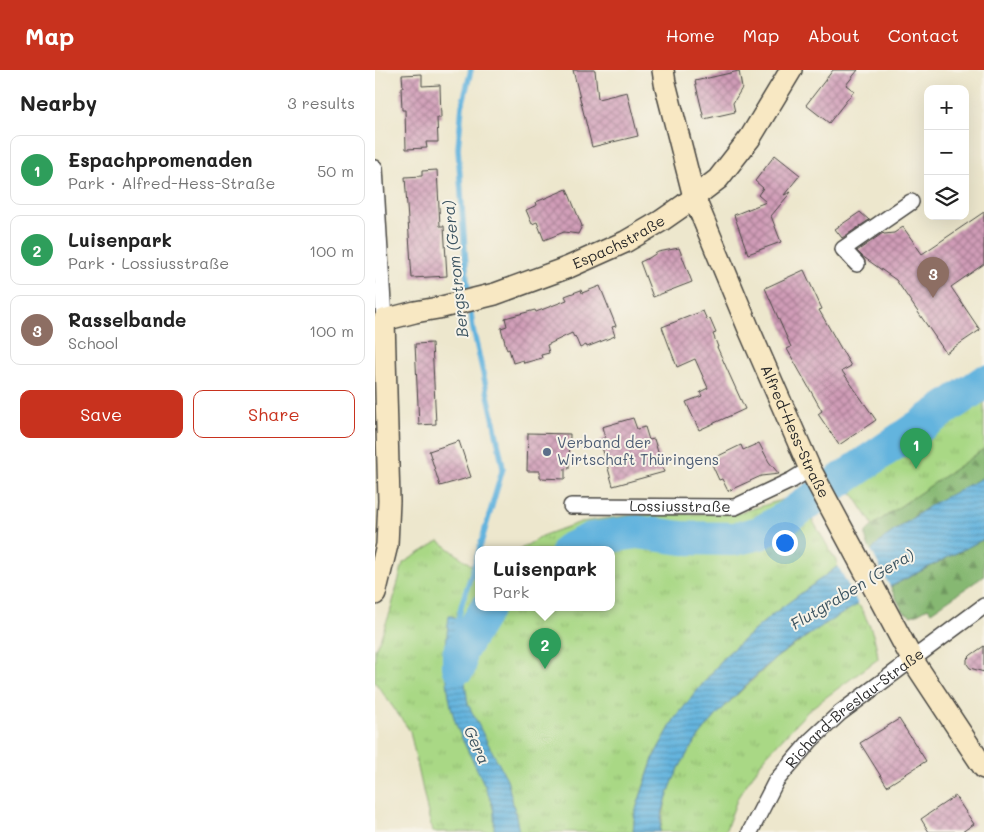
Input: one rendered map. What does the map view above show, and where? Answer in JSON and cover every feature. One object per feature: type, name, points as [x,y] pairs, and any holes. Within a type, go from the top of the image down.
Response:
[{"type":"street","name":"Alfred-Hess-Straße","points":[[663,70],[694,197],[812,473],[912,660],[984,768]]},
{"type":"street","name":"Espachstraße","points":[[384,320],[495,294],[569,267],[625,242],[661,221],[718,179],[750,138],[791,70]]},
{"type":"street","points":[[375,168],[384,320],[389,501],[387,545],[375,594]]},
{"type":"street","points":[[857,264],[843,249],[911,202]]},
{"type":"street","name":"Lossiusstraße","points":[[571,506],[735,507],[792,480],[812,473]]},
{"type":"street","name":"Richard-Breslau-Straße","points":[[750,832],[776,781],[811,740],[840,713],[984,606]]},
{"type":"green space","points":[[984,365],[984,395],[849,488],[841,488],[831,473]]},
{"type":"green space","points":[[984,395],[984,449],[873,525],[849,488]]},
{"type":"green space","points":[[984,449],[984,477],[911,519],[883,539],[871,551],[867,542],[866,532],[873,525]]},
{"type":"green space","points":[[798,495],[839,566],[773,614],[726,655],[675,718],[654,756],[635,812],[633,832],[432,832],[410,731],[375,682],[375,649],[390,613],[403,563],[439,541],[475,568],[475,611],[615,611],[615,546],[526,546],[544,535],[581,522],[631,515],[739,513]]},
{"type":"green space","points":[[984,539],[984,576],[931,612],[928,608],[911,616],[903,611],[890,587]]},
{"type":"green space","points":[[858,603],[876,644],[878,659],[810,709],[766,756],[738,797],[725,832],[660,832],[667,795],[680,764],[702,732],[723,708],[776,658]]},
{"type":"water","name":"Flutgraben (Gera)","points":[[984,477],[984,539],[826,623],[771,662],[726,705],[692,746],[679,769],[666,800],[660,832],[633,832],[635,812],[654,756],[675,718],[726,655],[773,614],[838,566],[871,551],[884,538],[934,503]]},
{"type":"water","name":"Gera","points":[[449,615],[477,626],[466,659],[465,682],[468,704],[507,779],[519,832],[494,832],[494,815],[489,796],[454,718],[450,704],[446,659]]},
{"type":"pier","points":[[870,548],[891,589],[859,606],[837,564]]},
{"type":"building","points":[[573,70],[595,70],[598,99],[627,92],[638,136],[592,147]]},
{"type":"building","points":[[833,70],[858,70],[846,85],[854,91],[829,123],[806,105]]},
{"type":"building","points":[[739,71],[742,88],[733,103],[735,112],[704,119],[695,81]]},
{"type":"building","points":[[422,74],[422,86],[440,85],[441,118],[437,118],[438,142],[426,142],[427,148],[406,149],[405,110],[402,110],[402,75]]},
{"type":"building","points":[[775,155],[800,175],[784,195],[791,192],[771,216],[781,242],[748,254],[734,215],[766,202],[758,195],[763,188],[755,181]]},
{"type":"building","points":[[437,170],[440,226],[444,226],[447,276],[412,278],[405,177],[422,176],[422,171]]},
{"type":"building","points":[[567,189],[582,226],[578,234],[564,232],[544,240],[537,222],[532,224],[526,210],[537,205],[536,202]]},
{"type":"building","points":[[860,212],[869,220],[842,238],[835,229]]},
{"type":"building","points":[[984,212],[984,264],[951,287],[980,330],[946,353],[896,280],[857,251],[883,233],[894,233],[903,227],[922,254]]},
{"type":"building","points":[[679,248],[692,282],[653,297],[640,262],[658,252]]},
{"type":"building","points":[[804,270],[822,309],[819,310],[851,366],[842,371],[876,420],[839,445],[818,414],[822,411],[787,349],[791,347],[765,288]]},
{"type":"building","points":[[600,286],[616,326],[612,327],[615,336],[580,348],[572,333],[547,345],[549,353],[541,355],[542,358],[524,363],[523,360],[513,363],[501,328],[507,326],[505,318],[535,310],[536,312],[567,300],[565,296],[581,290],[582,293]]},
{"type":"building","points":[[703,311],[707,320],[710,319],[716,333],[713,334],[717,347],[745,409],[699,430],[686,402],[702,396],[700,392],[708,388],[695,359],[677,367],[662,327]]},
{"type":"building","points":[[432,343],[436,424],[419,425],[415,344]]},
{"type":"building","points":[[633,418],[637,429],[645,427],[649,440],[654,439],[664,472],[613,486],[600,440],[605,438],[602,427]]},
{"type":"building","points":[[528,433],[570,434],[569,469],[565,468],[565,479],[540,478],[540,471],[527,471]]},
{"type":"building","points":[[459,441],[471,477],[440,486],[429,451]]},
{"type":"building","points":[[759,443],[769,462],[779,474],[761,476],[728,491],[722,479],[719,480],[710,460],[741,445],[743,450]]},
{"type":"building","points":[[984,646],[984,672],[970,668],[967,664],[967,659]]},
{"type":"building","points":[[899,719],[926,761],[887,786],[860,743]]},
{"type":"building","points":[[955,796],[974,824],[962,832],[929,832],[921,819]]},
{"type":"waterway","name":"Bergstrom (Gera)","points":[[471,70],[462,106],[458,148],[467,280],[473,329],[503,468],[480,546]]},
{"type":"waterway","points":[[576,546],[591,539],[637,532],[682,538],[734,539],[760,533],[784,519],[984,382]]},
{"type":"waterway","name":"Bergstrom (Gera)","points":[[457,625],[475,563]]},
{"type":"waterway","points":[[459,667],[459,654],[485,611]]},
{"type":"place","name":"Rasselbande","points":[[933,298]]},
{"type":"place","name":"Verband der Wirtschaft Thüringens","points":[[547,452]]},
{"type":"place","name":"Espachpromenaden","points":[[916,469]]},
{"type":"place","name":"Luisenpark","points":[[545,669]]}]
